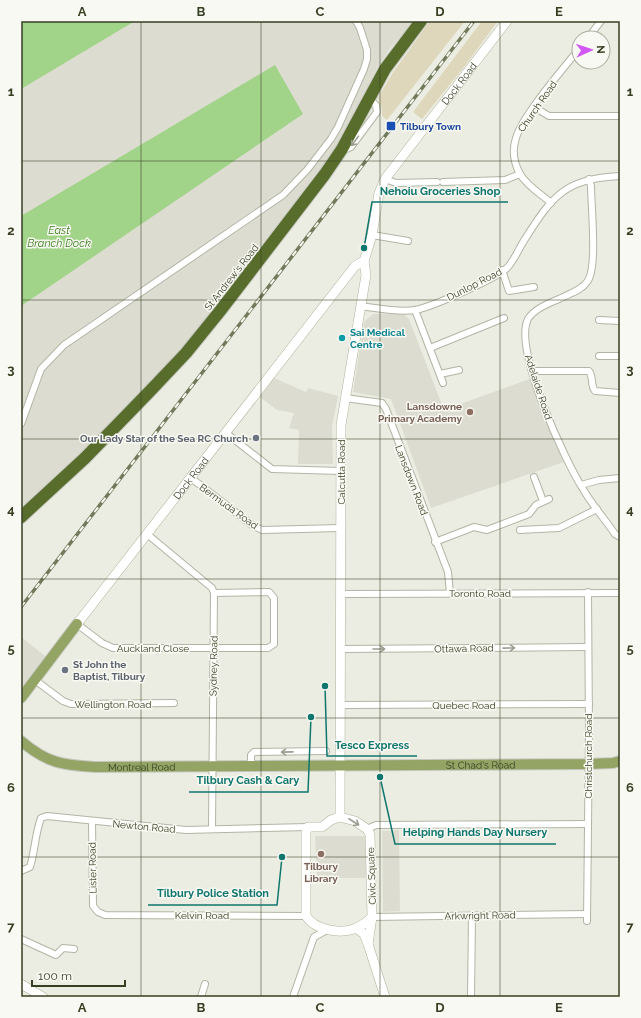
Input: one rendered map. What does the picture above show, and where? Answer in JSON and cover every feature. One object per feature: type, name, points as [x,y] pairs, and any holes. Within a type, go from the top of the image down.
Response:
[{"type":"highway","name":"St Andrew's Road","points":[[21,517],[85,458],[186,353],[220,311],[325,174],[342,149],[385,69],[421,21]]},
{"type":"main road","name":"Dock Road","points":[[21,698],[77,624]]},
{"type":"main road","name":"Montreal Road","points":[[21,741],[49,760],[70,766],[340,764]]},
{"type":"main road","name":"St Chad's Road","points":[[340,764],[588,764],[613,763],[620,761]]},
{"type":"street","points":[[21,424],[41,370],[64,344],[283,194],[307,170],[338,127],[366,64],[366,44],[356,21]]},
{"type":"street","name":"Dock Road","points":[[384,181],[507,21]]},
{"type":"street","points":[[594,30],[601,21]]},
{"type":"street","name":"Church Road","points":[[551,203],[526,182],[520,174],[515,162],[515,140],[522,123],[571,59]]},
{"type":"street","points":[[534,107],[549,116],[620,116]]},
{"type":"street","points":[[384,181],[396,183],[505,180],[520,174]]},
{"type":"street","name":"Dunlop Road","points":[[360,306],[415,310],[445,299],[507,268],[551,203],[567,187],[589,179],[620,176]]},
{"type":"street","name":"Adelaide Road","points":[[589,179],[591,186],[592,274],[584,287],[546,305],[535,312],[528,319],[526,347],[556,436],[580,485],[615,534],[620,537]]},
{"type":"street","name":"Calcutta Road","points":[[340,764],[341,425],[366,275],[364,261],[372,235],[384,181]]},
{"type":"street","points":[[372,235],[408,241]]},
{"type":"street","name":"Dock Road","points":[[77,624],[355,266],[364,261]]},
{"type":"street","points":[[502,270],[509,291],[534,287]]},
{"type":"street","points":[[415,310],[443,383]]},
{"type":"street","points":[[430,348],[504,318]]},
{"type":"street","points":[[599,320],[620,321]]},
{"type":"street","points":[[599,356],[620,356]]},
{"type":"street","points":[[440,374],[459,370]]},
{"type":"street","points":[[533,371],[589,371],[592,375],[592,387],[596,391],[620,393]]},
{"type":"street","name":"Lansdown Road","points":[[345,398],[382,403],[448,572],[450,593]]},
{"type":"street","points":[[226,433],[272,469],[340,471]]},
{"type":"street","points":[[534,477],[543,501]]},
{"type":"street","name":"Bermuda Road","points":[[191,478],[252,525],[262,530],[340,528]]},
{"type":"street","points":[[580,485],[598,480],[620,478]]},
{"type":"street","points":[[436,542],[474,527],[487,530],[529,514],[536,505],[549,499]]},
{"type":"street","points":[[520,530],[559,528],[597,509]]},
{"type":"street","points":[[147,534],[212,588],[214,593]]},
{"type":"street","name":"Auckland Close","points":[[77,624],[102,643],[113,648],[268,648],[274,644],[274,598],[269,592],[214,593]]},
{"type":"street","name":"Christchurch Road","points":[[587,917],[589,704],[588,592]]},
{"type":"street","name":"Sydney Road","points":[[212,829],[214,593]]},
{"type":"street","name":"Toronto Road","points":[[340,594],[620,593]]},
{"type":"street","name":"Ottawa Road","points":[[340,649],[588,647]]},
{"type":"street","name":"Wellington Road","points":[[35,680],[63,701],[71,704],[174,703]]},
{"type":"street","name":"Quebec Road","points":[[340,705],[589,704]]},
{"type":"street","points":[[251,765],[251,755],[254,752],[326,751]]},
{"type":"street","points":[[340,764],[340,817]]},
{"type":"street","name":"Newton Road","points":[[21,871],[30,867],[41,818],[46,816],[186,830],[308,827]]},
{"type":"street","points":[[293,997],[314,937],[309,919],[306,832],[308,827],[322,826],[331,820],[340,817],[348,818],[367,829],[376,825],[588,824]]},
{"type":"street","name":"Lister Road","points":[[92,821],[93,906],[98,912]]},
{"type":"street","name":"Civic Square","points":[[356,928],[372,917],[370,834],[367,829]]},
{"type":"street","name":"Kelvin Road","points":[[98,912],[105,915],[309,919]]},
{"type":"street","points":[[471,997],[472,916]]},
{"type":"street","points":[[368,944],[372,917]]},
{"type":"street","name":"Arkwright Road","points":[[372,917],[587,917]]},
{"type":"street","points":[[309,919],[327,930]]},
{"type":"street","points":[[314,937],[327,930],[356,928],[364,934],[386,997]]},
{"type":"street","points":[[21,939],[56,955],[63,948],[74,949]]},
{"type":"street","points":[[21,984],[43,997]]},
{"type":"street","points":[[201,997],[206,984]]},
{"type":"shaded area","points":[[21,21],[414,21],[389,50],[377,68],[350,125],[324,168],[195,333],[130,406],[21,512]]},
{"type":"shaded area","points":[[430,21],[465,21],[387,120],[382,116],[382,110],[378,98],[392,74]]},
{"type":"shaded area","points":[[482,21],[498,21],[464,67],[422,119],[413,112]]},
{"type":"shaded area","name":"Lansdowne Primary Academy","points":[[373,314],[403,314],[409,319],[444,410],[532,378],[564,462],[431,508],[391,399],[353,392],[364,322]]},
{"type":"shaded area","points":[[274,378],[306,392],[308,388],[338,396],[332,426],[333,464],[298,464],[299,430],[289,428],[294,413],[277,410],[260,397]]},
{"type":"shaded area","points":[[21,637],[49,659],[21,697]]},
{"type":"shaded area","points":[[399,830],[400,911],[383,912],[382,831]]},
{"type":"shaded area","points":[[315,836],[365,836],[366,878],[317,878]]},
{"type":"water","points":[[21,21],[135,21],[21,89]]},
{"type":"water","name":"East Branch Dock","points":[[275,65],[303,114],[21,306],[21,216]]},
{"type":"railway","points":[[21,607],[474,21]]},
{"type":"place","name":"Tilbury Town","points":[[391,126]]},
{"type":"place","name":"Nehoiu Groceries Shop","points":[[364,248]]},
{"type":"place","name":"Sai Medical Centre","points":[[342,338]]},
{"type":"place","name":"Lansdowne Primary Academy","points":[[470,412]]},
{"type":"place","name":"Our Lady Star of the Sea RC Church","points":[[256,438]]},
{"type":"place","name":"St John the Baptist, Tilbury","points":[[65,670]]},
{"type":"place","name":"Tesco Express","points":[[325,686]]},
{"type":"place","name":"Tilbury Cash & Cary","points":[[311,717]]},
{"type":"place","name":"Helping Hands Day Nursery","points":[[380,777]]},
{"type":"place","name":"Tilbury Library","points":[[321,854]]},
{"type":"place","name":"Tilbury Police Station","points":[[282,857]]}]
